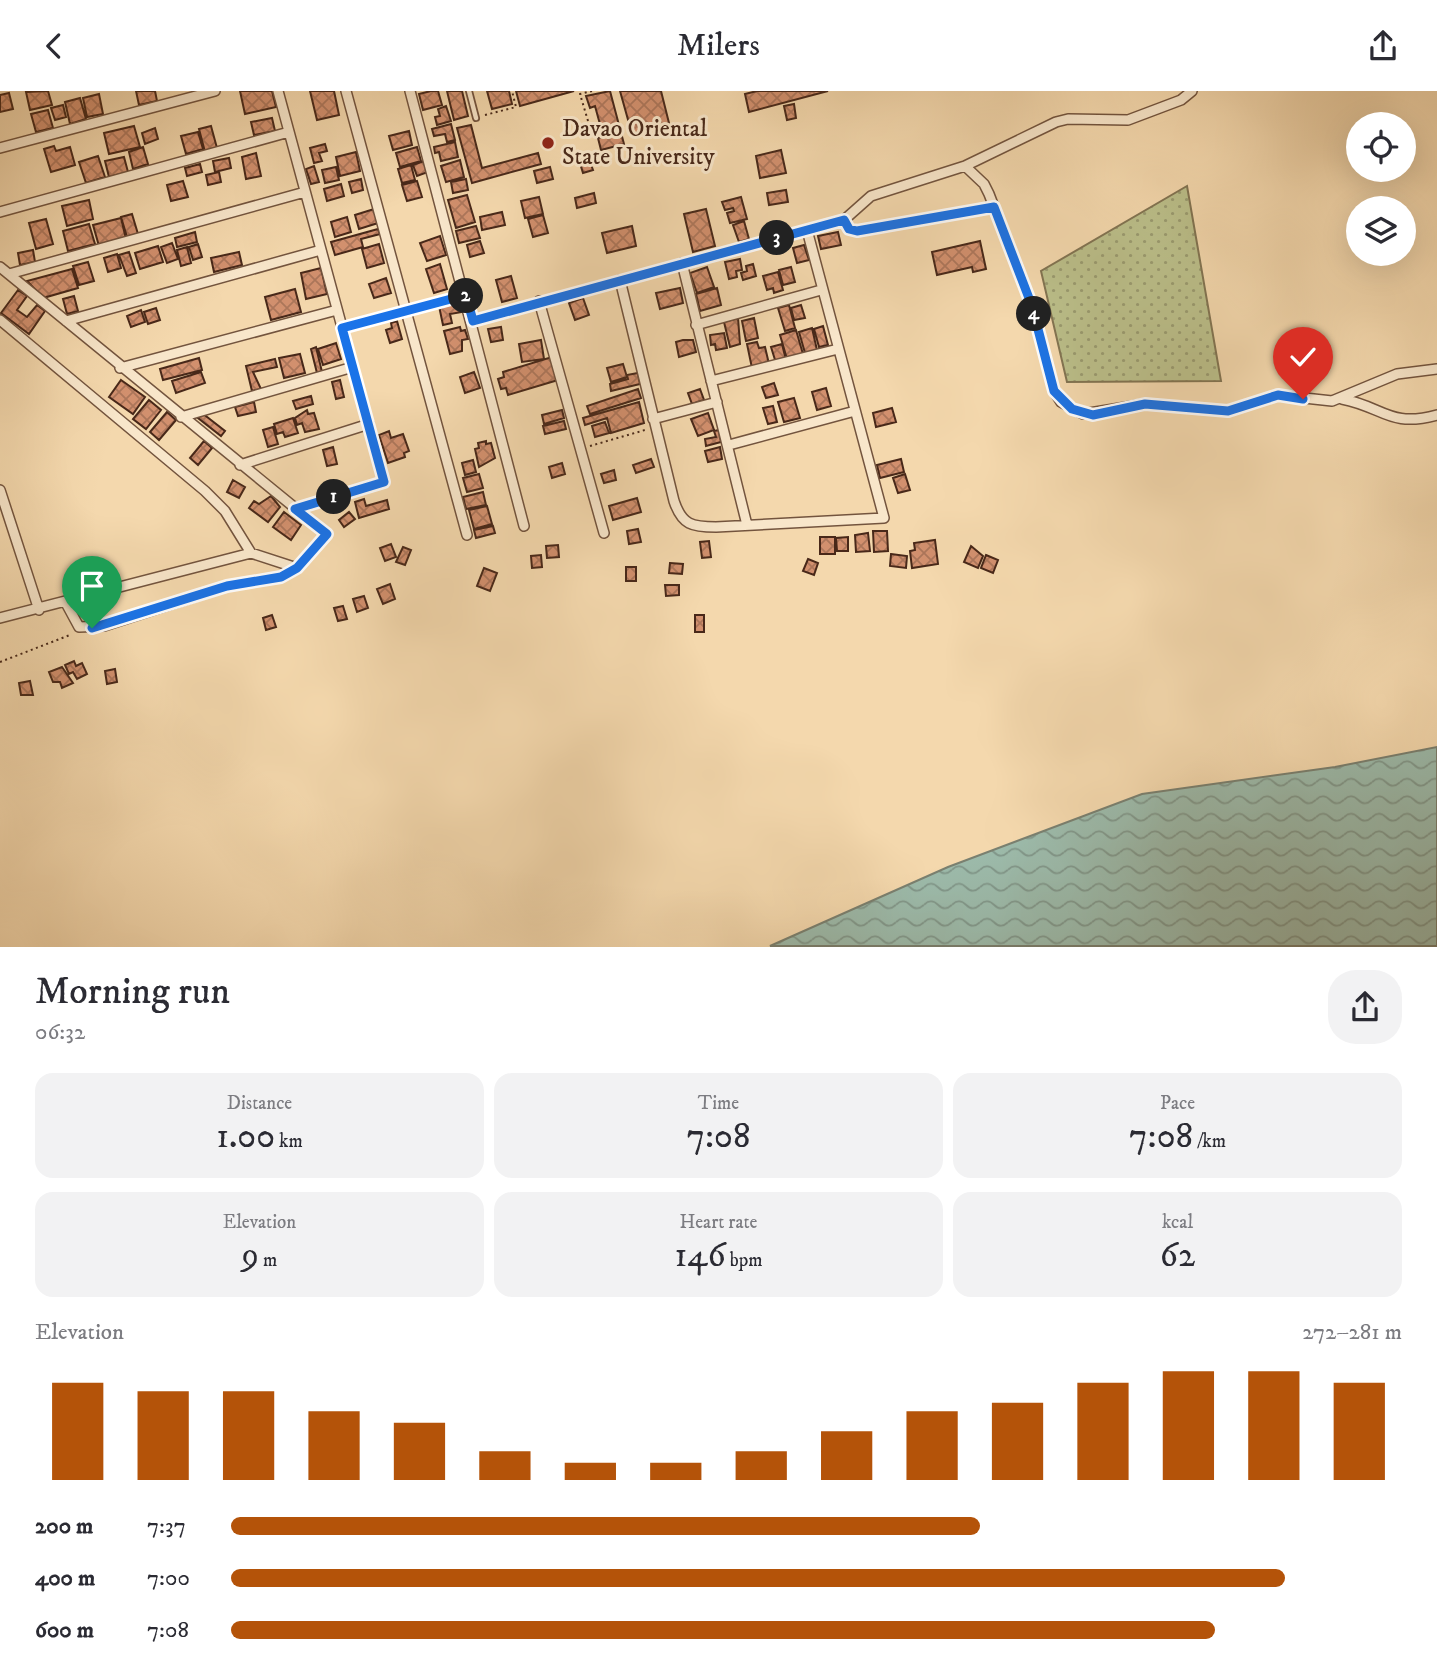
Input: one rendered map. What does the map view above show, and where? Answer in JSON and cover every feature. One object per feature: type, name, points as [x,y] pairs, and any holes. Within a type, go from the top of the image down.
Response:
[{"type":"street","points":[[0,149],[215,91]]},
{"type":"street","points":[[278,91],[384,482],[295,509]]},
{"type":"street","points":[[346,91],[467,535]]},
{"type":"street","points":[[410,91],[473,321],[524,526]]},
{"type":"street","points":[[473,321],[844,220],[871,196],[965,166],[1056,122],[1068,119],[1128,120],[1181,100],[1192,91]]},
{"type":"street","points":[[0,212],[289,132]]},
{"type":"street","points":[[965,166],[984,184],[1032,306],[1048,378],[1061,402],[1072,409],[1093,415],[1145,404],[1228,411],[1278,395],[1321,401],[1342,399],[1367,404],[1384,416],[1407,422],[1437,415]]},
{"type":"street","points":[[9,274],[305,192]]},
{"type":"street","points":[[844,220],[849,229],[857,231],[994,207]]},
{"type":"street","points":[[620,280],[674,501],[683,521],[702,527],[884,517],[807,230]]},
{"type":"street","points":[[66,321],[321,250]]},
{"type":"street","points":[[682,263],[747,526]]},
{"type":"street","points":[[0,267],[120,368],[327,534],[297,568],[281,577],[227,586],[104,626],[79,627],[66,603]]},
{"type":"street","points":[[696,325],[821,290]]},
{"type":"street","points":[[342,328],[466,295]]},
{"type":"street","points":[[539,301],[604,533]]},
{"type":"street","points":[[120,368],[337,310]]},
{"type":"street","points":[[0,320],[205,491],[225,511],[251,553]]},
{"type":"street","points":[[711,381],[838,349]]},
{"type":"street","points":[[181,417],[353,367]]},
{"type":"street","points":[[1342,399],[1396,374],[1437,369]]},
{"type":"street","points":[[1362,390],[1367,404]]},
{"type":"street","points":[[654,423],[717,402]]},
{"type":"street","points":[[729,445],[855,411]]},
{"type":"street","points":[[240,465],[369,424]]},
{"type":"street","points":[[0,490],[39,610]]},
{"type":"street","points":[[0,618],[251,553],[297,568]]},
{"type":"lane","points":[[469,91],[476,118]]},
{"type":"path","points":[[476,118],[516,107],[512,91]]},
{"type":"path","points":[[593,91],[580,95],[591,131],[598,129]]},
{"type":"path","points":[[579,449],[654,423]]},
{"type":"path","points":[[0,661],[60,641],[79,627]]},
{"type":"green space","points":[[1187,186],[1221,381],[1067,382],[1041,271]]},
{"type":"water","points":[[1437,747],[1437,946],[770,946],[948,867],[1142,794],[1335,767]]},
{"type":"building","points":[[48,91],[52,105],[30,110],[26,92]]},
{"type":"building","points":[[136,91],[155,91],[157,101],[139,105]]},
{"type":"building","points":[[240,91],[272,91],[276,107],[245,114]]},
{"type":"building","points":[[310,91],[334,91],[339,115],[317,120]]},
{"type":"building","points":[[438,91],[442,105],[423,110],[419,94]]},
{"type":"building","points":[[447,91],[462,91],[468,116],[454,120]]},
{"type":"building","points":[[487,91],[509,91],[512,104],[492,109]]},
{"type":"building","points":[[516,91],[574,91],[520,106]]},
{"type":"building","points":[[610,91],[624,144],[601,150],[598,138],[603,137],[595,106],[590,108],[586,96]]},
{"type":"building","points":[[620,91],[661,91],[669,123],[632,134]]},
{"type":"building","points":[[757,91],[828,91],[749,112],[745,94]]},
{"type":"building","points":[[9,93],[13,109],[0,112],[0,95]]},
{"type":"building","points":[[99,94],[103,114],[87,117],[83,98]]},
{"type":"building","points":[[80,98],[86,119],[70,124],[65,102]]},
{"type":"building","points":[[794,104],[796,118],[787,120],[784,106]]},
{"type":"building","points":[[63,105],[66,117],[55,120],[51,108]]},
{"type":"building","points":[[446,106],[451,121],[437,125],[435,117],[440,116],[438,109]]},
{"type":"building","points":[[48,110],[53,128],[36,132],[31,114]]},
{"type":"building","points":[[272,118],[275,131],[254,135],[251,122]]},
{"type":"building","points":[[451,124],[455,140],[447,142],[445,134],[434,136],[432,129]]},
{"type":"building","points":[[471,125],[482,168],[538,153],[541,164],[472,183],[457,128]]},
{"type":"building","points":[[134,126],[140,147],[109,154],[104,133]]},
{"type":"building","points":[[211,126],[217,148],[205,152],[199,129]]},
{"type":"building","points":[[155,128],[158,139],[145,144],[142,133]]},
{"type":"building","points":[[409,131],[412,145],[393,150],[389,136]]},
{"type":"building","points":[[198,132],[203,149],[186,154],[181,136]]},
{"type":"building","points":[[455,142],[458,157],[441,161],[439,152],[435,153],[434,147]]},
{"type":"building","points":[[325,144],[327,151],[319,153],[322,161],[314,163],[310,148]]},
{"type":"building","points":[[54,146],[56,151],[70,147],[75,165],[51,172],[44,149]]},
{"type":"building","points":[[143,147],[148,164],[133,169],[129,152]]},
{"type":"building","points":[[417,147],[421,161],[400,167],[396,153]]},
{"type":"building","points":[[781,150],[786,173],[760,178],[756,156]]},
{"type":"building","points":[[356,152],[360,171],[340,176],[336,157]]},
{"type":"building","points":[[256,153],[261,176],[246,179],[242,157]]},
{"type":"building","points":[[98,156],[105,177],[86,183],[79,162]]},
{"type":"building","points":[[588,156],[593,170],[583,173],[579,160]]},
{"type":"building","points":[[124,157],[128,172],[109,177],[105,161]]},
{"type":"building","points":[[229,158],[231,168],[215,172],[213,161]]},
{"type":"building","points":[[460,160],[464,177],[446,182],[441,166]]},
{"type":"building","points":[[424,161],[428,172],[417,176],[413,165]]},
{"type":"building","points":[[200,164],[202,172],[187,176],[185,168]]},
{"type":"building","points":[[411,165],[415,180],[402,183],[398,169]]},
{"type":"building","points":[[314,166],[319,182],[311,184],[306,169]]},
{"type":"building","points":[[336,167],[339,180],[325,183],[322,170]]},
{"type":"building","points":[[550,167],[553,179],[537,183],[534,171]]},
{"type":"building","points":[[219,172],[221,182],[208,185],[206,175]]},
{"type":"building","points":[[361,179],[363,190],[352,193],[349,182]]},
{"type":"building","points":[[466,179],[468,190],[453,193],[451,182]]},
{"type":"building","points":[[183,181],[188,197],[171,201],[167,185]]},
{"type":"building","points":[[417,181],[422,197],[407,201],[402,185]]},
{"type":"building","points":[[341,184],[344,196],[327,201],[324,189]]},
{"type":"building","points":[[786,190],[788,202],[769,205],[767,193]]},
{"type":"building","points":[[594,193],[596,203],[577,208],[575,198]]},
{"type":"building","points":[[467,195],[475,222],[456,228],[448,200]]},
{"type":"building","points":[[539,197],[543,214],[525,218],[521,201]]},
{"type":"building","points":[[741,197],[747,219],[730,223],[727,213],[734,211],[733,208],[725,210],[722,202]]},
{"type":"building","points":[[89,200],[93,219],[67,226],[62,206]]},
{"type":"building","points":[[374,209],[378,223],[359,229],[355,215]]},
{"type":"building","points":[[706,209],[715,246],[693,252],[684,214]]},
{"type":"building","points":[[502,212],[505,225],[482,230],[480,217]]},
{"type":"building","points":[[132,214],[138,234],[127,237],[121,217]]},
{"type":"building","points":[[543,215],[548,233],[533,237],[528,219]]},
{"type":"building","points":[[347,217],[351,232],[335,237],[331,222]]},
{"type":"building","points":[[121,218],[126,239],[99,246],[93,225]]},
{"type":"building","points":[[46,219],[53,244],[36,249],[29,223]]},
{"type":"building","points":[[744,221],[749,239],[739,242],[733,225]]},
{"type":"building","points":[[89,224],[95,244],[68,251],[63,231]]},
{"type":"building","points":[[476,226],[480,238],[459,243],[456,231]]},
{"type":"building","points":[[632,226],[636,246],[607,253],[602,233]]},
{"type":"building","points":[[378,229],[380,234],[361,239],[363,247],[335,255],[331,242]]},
{"type":"building","points":[[195,232],[197,242],[177,247],[175,238]]},
{"type":"building","points":[[838,232],[841,245],[821,249],[818,236]]},
{"type":"building","points":[[440,236],[446,255],[427,261],[420,243]]},
{"type":"building","points":[[480,241],[484,253],[470,257],[467,245]]},
{"type":"building","points":[[980,241],[986,269],[973,272],[972,267],[937,275],[932,252]]},
{"type":"building","points":[[172,243],[178,259],[167,263],[161,247]]},
{"type":"building","points":[[198,244],[202,257],[193,260],[189,247]]},
{"type":"building","points":[[379,244],[384,263],[367,268],[362,249]]},
{"type":"building","points":[[804,245],[809,260],[797,263],[793,248]]},
{"type":"building","points":[[158,246],[163,262],[140,269],[135,253]]},
{"type":"building","points":[[187,247],[191,263],[181,266],[177,250]]},
{"type":"building","points":[[33,250],[35,262],[20,265],[18,253]]},
{"type":"building","points":[[129,252],[136,273],[127,276],[119,255]]},
{"type":"building","points":[[239,252],[242,265],[214,272],[211,258]]},
{"type":"building","points":[[117,254],[121,268],[108,272],[104,258]]},
{"type":"building","points":[[740,259],[742,270],[736,271],[737,277],[729,279],[725,262]]},
{"type":"building","points":[[88,262],[94,281],[79,285],[73,266]]},
{"type":"building","points":[[440,264],[447,289],[434,293],[426,269]]},
{"type":"building","points":[[753,264],[756,276],[743,280],[741,273],[747,271],[746,266]]},
{"type":"building","points":[[707,267],[714,287],[697,293],[690,273]]},
{"type":"building","points":[[791,267],[795,282],[783,285],[779,270]]},
{"type":"building","points":[[321,268],[327,294],[306,299],[301,273]]},
{"type":"building","points":[[72,269],[78,288],[43,298],[27,281]]},
{"type":"building","points":[[778,272],[783,290],[774,293],[773,288],[767,290],[763,276]]},
{"type":"building","points":[[511,276],[517,298],[502,302],[496,280]]},
{"type":"building","points":[[386,278],[391,293],[374,298],[369,284]]},
{"type":"building","points":[[680,288],[683,303],[660,309],[656,293]]},
{"type":"building","points":[[717,288],[721,305],[700,311],[696,294]]},
{"type":"building","points":[[295,289],[301,312],[271,320],[265,297]]},
{"type":"building","points":[[18,290],[27,296],[17,310],[27,317],[37,305],[45,311],[29,334],[1,313]]},
{"type":"building","points":[[74,296],[78,311],[67,314],[63,299]]},
{"type":"building","points":[[583,298],[589,315],[575,320],[569,303]]},
{"type":"building","points":[[460,302],[462,312],[450,314],[452,323],[443,325],[439,306]]},
{"type":"building","points":[[789,305],[795,328],[785,331],[778,308]]},
{"type":"building","points":[[801,305],[805,318],[794,320],[791,308]]},
{"type":"building","points":[[156,308],[160,320],[148,324],[144,312]]},
{"type":"building","points":[[141,310],[145,322],[131,327],[127,316]]},
{"type":"building","points":[[738,318],[740,344],[730,347],[724,322]]},
{"type":"building","points":[[754,318],[758,338],[746,341],[742,321]]},
{"type":"building","points":[[397,321],[402,339],[390,343],[386,330],[392,328],[391,323]]},
{"type":"building","points":[[823,326],[828,345],[819,347],[814,329]]},
{"type":"building","points":[[460,327],[461,331],[465,330],[468,339],[462,340],[462,351],[450,354],[444,331]]},
{"type":"building","points":[[501,327],[503,340],[491,342],[488,329]]},
{"type":"building","points":[[812,328],[817,350],[805,353],[799,332]]},
{"type":"building","points":[[796,330],[803,354],[787,359],[780,335]]},
{"type":"building","points":[[724,333],[727,348],[716,350],[715,344],[711,345],[710,335]]},
{"type":"building","points":[[541,340],[544,359],[522,362],[519,344]]},
{"type":"building","points":[[693,340],[696,352],[679,357],[676,342]]},
{"type":"building","points":[[757,342],[759,348],[765,347],[769,364],[752,368],[747,344]]},
{"type":"building","points":[[336,343],[341,359],[323,365],[318,349]]},
{"type":"building","points":[[782,344],[786,360],[776,363],[771,347]]},
{"type":"building","points":[[316,347],[322,372],[317,373],[311,349]]},
{"type":"building","points":[[300,354],[305,373],[284,378],[279,358]]},
{"type":"building","points":[[552,357],[558,380],[508,395],[506,388],[501,389],[498,379],[504,377],[503,372]]},
{"type":"building","points":[[199,358],[202,370],[163,380],[160,369]]},
{"type":"building","points":[[275,359],[277,367],[253,372],[261,389],[252,391],[246,366]]},
{"type":"building","points":[[623,364],[627,377],[611,382],[607,368]]},
{"type":"building","points":[[201,372],[205,383],[176,393],[172,381]]},
{"type":"building","points":[[474,372],[480,388],[465,393],[460,377]]},
{"type":"building","points":[[638,373],[640,384],[611,391],[610,384],[628,379],[627,375]]},
{"type":"building","points":[[121,380],[145,397],[133,414],[109,397]]},
{"type":"building","points":[[340,380],[344,397],[336,399],[332,382]]},
{"type":"building","points":[[774,383],[778,395],[766,398],[762,387]]},
{"type":"building","points":[[826,388],[831,406],[817,410],[812,392]]},
{"type":"building","points":[[638,389],[641,398],[590,414],[587,406]]},
{"type":"building","points":[[700,389],[704,400],[692,404],[688,393]]},
{"type":"building","points":[[311,396],[313,404],[296,409],[293,401]]},
{"type":"building","points":[[794,398],[800,418],[784,422],[778,402]]},
{"type":"building","points":[[149,400],[161,410],[146,429],[133,419]]},
{"type":"building","points":[[254,402],[256,412],[238,416],[235,407]]},
{"type":"building","points":[[639,402],[644,423],[611,433],[607,418],[585,425],[583,418]]},
{"type":"building","points":[[773,406],[777,422],[768,424],[763,408]]},
{"type":"building","points":[[892,408],[896,422],[876,427],[873,413]]},
{"type":"building","points":[[307,410],[308,414],[314,413],[319,429],[305,432],[302,423],[297,425],[295,418]]},
{"type":"building","points":[[562,410],[564,418],[544,424],[542,415]]},
{"type":"building","points":[[167,412],[176,420],[159,440],[150,432]]},
{"type":"building","points":[[202,413],[225,431],[221,436],[198,418]]},
{"type":"building","points":[[708,413],[714,430],[698,436],[691,419]]},
{"type":"building","points":[[293,418],[298,433],[285,437],[283,432],[277,434],[274,424]]},
{"type":"building","points":[[564,421],[566,429],[545,434],[543,426]]},
{"type":"building","points":[[605,422],[609,433],[595,437],[592,426]]},
{"type":"building","points":[[273,427],[278,444],[268,447],[263,430]]},
{"type":"building","points":[[719,430],[721,442],[706,446],[705,439],[716,437],[714,431]]},
{"type":"building","points":[[389,431],[391,438],[403,434],[409,451],[404,453],[405,457],[388,463],[379,435]]},
{"type":"building","points":[[204,441],[212,448],[198,465],[190,458]]},
{"type":"building","points":[[486,441],[486,444],[491,443],[495,458],[479,467],[475,449],[479,448],[478,443]]},
{"type":"building","points":[[333,447],[337,464],[327,466],[323,450]]},
{"type":"building","points":[[720,447],[722,459],[708,462],[705,451]]},
{"type":"building","points":[[651,459],[654,467],[636,473],[633,465]]},
{"type":"building","points":[[901,459],[904,472],[880,478],[877,465]]},
{"type":"building","points":[[473,460],[476,472],[465,475],[462,463]]},
{"type":"building","points":[[562,463],[565,474],[552,478],[549,467]]},
{"type":"building","points":[[614,470],[616,480],[604,483],[601,474]]},
{"type":"building","points":[[479,474],[483,488],[467,492],[463,478]]},
{"type":"building","points":[[905,474],[910,490],[898,493],[893,478]]},
{"type":"building","points":[[233,480],[245,487],[239,498],[227,492]]},
{"type":"building","points":[[483,492],[486,505],[466,509],[463,497]]},
{"type":"building","points":[[271,496],[280,507],[268,522],[249,508],[254,501],[259,504]]},
{"type":"building","points":[[637,498],[641,512],[613,520],[609,506]]},
{"type":"building","points":[[364,499],[366,506],[387,500],[389,509],[359,518],[355,502]]},
{"type":"building","points":[[487,506],[492,524],[474,529],[469,510]]},
{"type":"building","points":[[284,512],[301,525],[291,540],[273,527]]},
{"type":"building","points":[[349,512],[355,519],[344,527],[339,520]]},
{"type":"building","points":[[493,526],[495,533],[476,538],[474,530]]},
{"type":"building","points":[[638,529],[641,542],[629,544],[627,531]]},
{"type":"building","points":[[873,531],[887,531],[888,551],[874,552]]},
{"type":"building","points":[[868,533],[870,551],[856,552],[855,535]]},
{"type":"building","points":[[820,537],[835,537],[835,554],[820,554]]},
{"type":"building","points":[[848,537],[848,551],[837,551],[836,538]]},
{"type":"building","points":[[935,540],[938,564],[912,568],[910,551],[915,550],[914,543]]},
{"type":"building","points":[[709,541],[711,557],[702,558],[700,542]]},
{"type":"building","points":[[391,544],[396,557],[385,561],[380,548]]},
{"type":"building","points":[[558,545],[559,557],[547,558],[546,546]]},
{"type":"building","points":[[971,546],[983,556],[978,568],[964,562]]},
{"type":"building","points":[[403,547],[411,550],[405,565],[396,562]]},
{"type":"building","points":[[891,554],[907,556],[906,568],[890,566]]},
{"type":"building","points":[[541,555],[542,567],[532,568],[531,556]]},
{"type":"building","points":[[986,555],[998,560],[993,573],[981,568]]},
{"type":"building","points":[[808,559],[818,563],[814,575],[803,571]]},
{"type":"building","points":[[670,563],[683,564],[682,574],[669,573]]},
{"type":"building","points":[[626,567],[636,567],[636,581],[626,581]]},
{"type":"building","points":[[484,568],[497,573],[490,591],[477,586]]},
{"type":"building","points":[[390,584],[395,599],[383,604],[377,589]]},
{"type":"building","points":[[665,585],[679,585],[679,595],[666,596]]},
{"type":"building","points":[[364,596],[368,608],[357,612],[353,599]]},
{"type":"building","points":[[343,606],[347,619],[338,621],[334,608]]},
{"type":"building","points":[[272,615],[276,627],[266,630],[263,618]]},
{"type":"building","points":[[695,615],[704,615],[704,632],[695,632]]},
{"type":"building","points":[[74,661],[76,666],[82,663],[87,674],[77,679],[73,672],[69,674],[65,665]]},
{"type":"building","points":[[62,667],[73,683],[62,688],[60,682],[53,682],[49,672]]},
{"type":"building","points":[[115,669],[117,682],[107,684],[105,671]]},
{"type":"building","points":[[30,681],[33,695],[21,695],[19,683]]},
{"type":"place","name":"Davao Oriental State University","points":[[548,143]]},
{"type":"route","points":[[92,628],[142,615],[227,586],[281,577],[297,568],[327,534],[295,509],[384,482],[342,328],[466,295],[473,321],[844,220],[846,227],[857,231],[994,207],[1032,306],[1048,378],[1061,402],[1083,414],[1093,415],[1145,404],[1228,411],[1278,395],[1303,399]]}]
